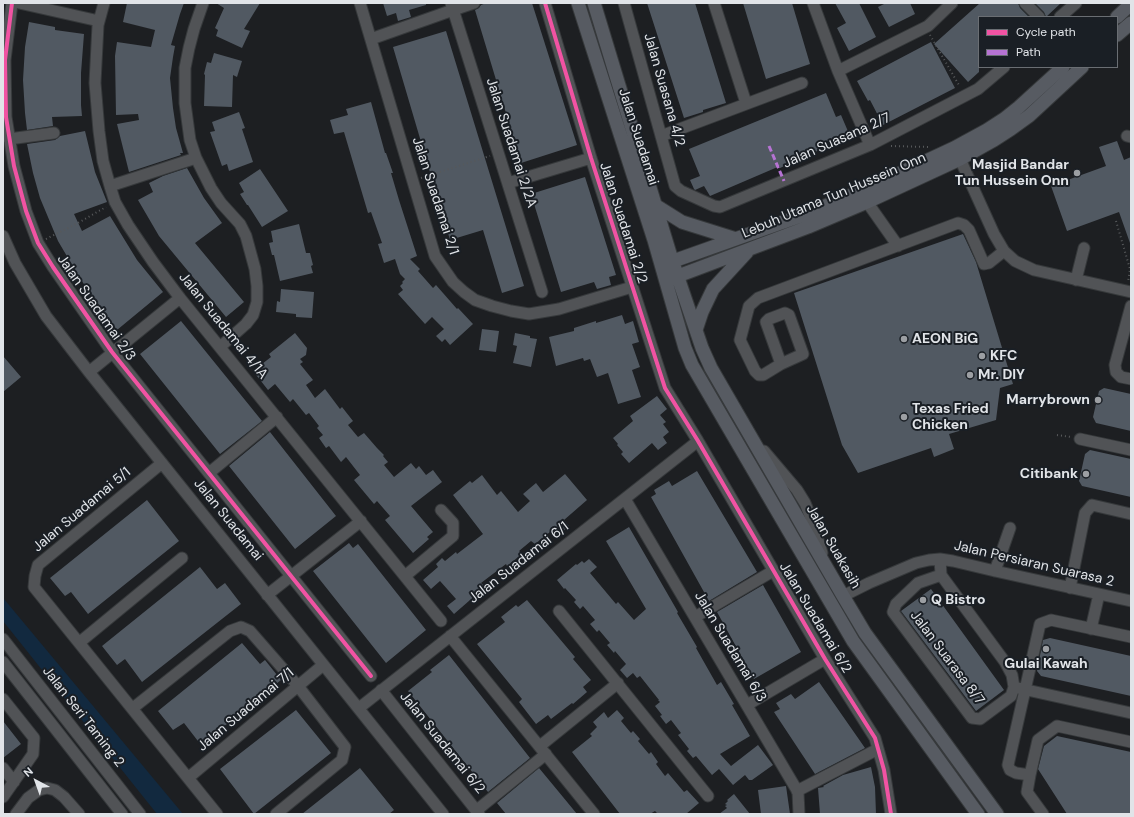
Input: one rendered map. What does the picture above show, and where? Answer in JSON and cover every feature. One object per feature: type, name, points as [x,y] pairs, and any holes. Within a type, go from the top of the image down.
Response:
[{"type":"main road","name":"Jalan Suadamai","points":[[578,3],[624,145],[667,264],[678,276]]},
{"type":"main road","name":"Jalan Suadamai","points":[[594,3],[655,205],[667,264],[665,281]]},
{"type":"main road","points":[[1118,16],[1131,4]]},
{"type":"main road","points":[[1118,34],[1131,23]]},
{"type":"main road","name":"Lebuh Utama Tun Hussein Onn","points":[[667,264],[803,215],[864,190],[960,144],[1004,119],[1020,107],[1062,68]]},
{"type":"main road","name":"Lebuh Utama Tun Hussein Onn","points":[[665,281],[808,227],[867,202],[960,159],[994,140],[1029,116],[1081,68]]},
{"type":"main road","points":[[655,205],[682,222],[736,239]]},
{"type":"main road","points":[[696,330],[702,312],[713,289],[752,248]]},
{"type":"main road","name":"Jalan Suakasih","points":[[678,276],[702,348],[711,368],[842,596],[866,633],[997,814]]},
{"type":"main road","points":[[665,281],[685,348],[692,365],[827,598],[853,641],[978,814]]},
{"type":"street","name":"Jalan Suadamai 2/3","points":[[12,3],[5,60],[6,117],[16,174],[26,211],[38,243],[53,268],[112,352],[371,676]]},
{"type":"street","points":[[20,3],[99,21]]},
{"type":"street","name":"Jalan Suadamai 4/1A","points":[[104,3],[98,25],[95,83],[103,160],[115,202],[136,238],[180,298],[441,621]]},
{"type":"street","points":[[203,3],[194,29],[185,68],[186,109],[190,140],[196,158],[216,197],[243,229],[255,269],[257,286],[257,302],[253,315],[246,324],[220,347]]},
{"type":"street","name":"Jalan Suadamai 2/1","points":[[360,3],[372,39],[435,256],[453,282],[475,300],[510,311],[529,314],[558,309],[632,287]]},
{"type":"street","points":[[372,39],[452,6],[474,3]]},
{"type":"street","name":"Jalan Suadamai 2/2","points":[[545,3],[591,158],[665,388],[698,441]]},
{"type":"street","name":"Jalan Suasana 4/2","points":[[624,3],[675,186]]},
{"type":"street","points":[[714,3],[746,103]]},
{"type":"street","points":[[813,3],[838,71],[870,145]]},
{"type":"street","points":[[838,71],[926,27],[952,3]]},
{"type":"street","points":[[1025,3],[1038,16]]},
{"type":"street","points":[[1061,16],[1076,3]]},
{"type":"street","name":"Jalan Suadamai 2/2A","points":[[452,6],[542,292]]},
{"type":"street","name":"Jalan Suasana 2/7","points":[[675,186],[681,191],[714,206],[720,207],[870,145],[965,96],[982,86],[1003,68]]},
{"type":"street","points":[[661,136],[802,83]]},
{"type":"street","points":[[10,139],[54,133]]},
{"type":"street","points":[[110,186],[196,158]]},
{"type":"street","points":[[508,183],[591,158]]},
{"type":"street","points":[[960,159],[994,234],[1004,251],[1015,261],[1034,270],[1131,292]]},
{"type":"street","points":[[867,202],[898,246]]},
{"type":"street","points":[[780,364],[763,375],[759,375],[755,371],[740,340],[749,306],[758,298],[958,223],[964,225],[969,230],[984,264],[989,263],[1004,251]]},
{"type":"street","name":"Jalan Suadamai","points":[[3,236],[15,263],[46,316],[89,372],[443,814]]},
{"type":"street","points":[[1076,280],[1084,248]]},
{"type":"street","points":[[89,372],[180,298]]},
{"type":"street","points":[[1131,306],[1115,366],[1116,372],[1121,377],[1131,379]]},
{"type":"street","points":[[209,473],[277,417]]},
{"type":"street","points":[[1075,438],[1131,450]]},
{"type":"street","name":"Jalan Suadamai 6/1","points":[[359,708],[698,441]]},
{"type":"street","name":"Jalan Suadamai 6/2","points":[[698,441],[825,659],[875,738],[884,770],[891,814]]},
{"type":"street","name":"Jalan Suadamai 5/1","points":[[80,642],[34,587],[38,565],[162,463]]},
{"type":"street","name":"Jalan Suadamai 6/3","points":[[625,499],[797,791],[799,814]]},
{"type":"street","points":[[1070,588],[1085,513],[1092,505],[1131,514]]},
{"type":"street","points":[[405,576],[453,536],[453,523],[441,510]]},
{"type":"street","points":[[267,595],[361,521]]},
{"type":"street","points":[[995,572],[1010,528]]},
{"type":"street","points":[[182,558],[80,642],[216,814]]},
{"type":"street","points":[[940,559],[941,575],[1005,662],[1012,675],[1014,687],[1131,713]]},
{"type":"street","name":"Jalan Persiaran Suarasa 2","points":[[842,596],[916,563],[940,559],[1131,601]]},
{"type":"street","points":[[695,617],[774,570]]},
{"type":"street","name":"Jalan Suarasa 8/7","points":[[941,575],[918,583],[896,604],[893,612],[972,718],[980,719],[1011,696],[1014,687]]},
{"type":"street","points":[[1091,628],[1098,594]]},
{"type":"street","points":[[559,611],[708,796]]},
{"type":"street","points":[[1030,775],[1016,773],[1010,770],[1008,765],[1040,624],[1051,620],[1131,637]]},
{"type":"street","points":[[133,708],[230,631],[241,627],[250,631],[298,686],[345,747],[342,760],[276,814]]},
{"type":"street","points":[[450,636],[594,814]]},
{"type":"street","name":"Jalan Seri Taming 2","points":[[3,639],[140,814]]},
{"type":"street","points":[[747,705],[825,659]]},
{"type":"street","name":"Jalan Seri Taming 2","points":[[3,662],[122,814]]},
{"type":"street","name":"Jalan Suadamai 7/1","points":[[188,778],[323,665]]},
{"type":"street","points":[[478,812],[543,750],[618,683]]},
{"type":"street","name":"Jalan Suadamai 6/2","points":[[381,690],[478,812]]},
{"type":"street","points":[[3,699],[34,738],[33,754],[3,797]]},
{"type":"street","points":[[1043,814],[1027,792],[1038,740],[1057,726],[1131,742]]},
{"type":"street","points":[[797,791],[878,749]]},
{"type":"street","points":[[3,768],[14,782]]},
{"type":"street","points":[[16,814],[28,798],[39,790],[47,788],[55,790],[64,797],[79,814]]},
{"type":"path","points":[[926,27],[965,96]]},
{"type":"path","points":[[870,145],[931,147]]},
{"type":"path","points":[[413,180],[499,153]]},
{"type":"path","points":[[38,243],[115,202]]},
{"type":"path","points":[[1116,222],[1130,269],[1128,280]]},
{"type":"path","points":[[1057,435],[1075,438]]},
{"type":"shaded area","points":[[3,598],[183,814],[157,814],[3,621]]},
{"type":"building","points":[[127,3],[184,3],[171,45],[175,46],[170,78],[176,128],[183,153],[180,153],[181,155],[129,172],[117,124],[139,120],[138,114],[116,115],[115,56],[117,42],[151,47],[155,30],[123,22]]},
{"type":"building","points":[[216,3],[260,3],[244,29],[250,31],[242,48],[216,36],[218,30],[215,28],[224,8]]},
{"type":"building","points":[[383,3],[426,3],[426,5],[409,10],[411,17],[398,21],[396,13],[387,16]]},
{"type":"building","points":[[486,3],[532,3],[577,145],[521,163],[475,10]]},
{"type":"building","points":[[647,3],[695,3],[726,103],[684,118]]},
{"type":"building","points":[[743,3],[792,3],[810,64],[766,79]]},
{"type":"building","points":[[835,3],[859,3],[876,37],[849,51],[837,28],[846,23]]},
{"type":"building","points":[[886,3],[910,3],[915,14],[889,27],[878,7]]},
{"type":"building","points":[[980,3],[1018,3],[1020,8],[1028,16],[978,16],[979,72],[968,82],[934,44]]},
{"type":"building","points":[[1035,3],[1061,3],[1047,16]]},
{"type":"building","points":[[29,22],[55,27],[55,30],[84,34],[81,73],[82,116],[52,117],[53,126],[27,130],[23,80],[25,47]]},
{"type":"building","points":[[446,31],[524,286],[502,293],[483,230],[450,240],[393,47]]},
{"type":"building","points":[[931,42],[955,88],[883,125],[870,100],[868,101],[857,81]]},
{"type":"building","points":[[214,53],[242,61],[237,77],[233,75],[232,107],[204,106],[204,74],[207,62],[211,63]]},
{"type":"building","points":[[826,93],[836,117],[841,115],[850,136],[780,168],[780,166],[710,196],[704,186],[695,190],[694,189],[690,180],[700,176],[689,149]]},
{"type":"building","points":[[371,102],[385,153],[393,173],[391,173],[399,200],[417,256],[410,259],[420,269],[418,271],[433,288],[436,285],[457,309],[458,308],[473,324],[450,345],[445,339],[442,342],[436,336],[444,329],[432,317],[425,324],[398,294],[403,290],[400,286],[405,279],[400,274],[395,259],[384,263],[378,244],[382,243],[371,212],[368,213],[344,132],[334,134],[330,120],[348,115],[346,109]]},
{"type":"building","points":[[239,112],[245,128],[242,129],[253,162],[229,171],[227,164],[222,166],[210,132],[215,131],[212,122]]},
{"type":"building","points":[[85,131],[95,172],[107,202],[74,214],[82,231],[110,216],[137,260],[163,292],[117,330],[81,280],[58,241],[40,198],[27,144],[55,140],[60,136]]},
{"type":"building","points":[[1117,141],[1124,160],[1131,157],[1131,243],[1119,212],[1067,231],[1051,186],[1106,166],[1099,147]]},
{"type":"building","points":[[187,168],[204,198],[222,223],[195,243],[244,302],[226,317],[159,236],[138,200],[153,192],[149,183],[163,176]]},
{"type":"building","points":[[260,169],[288,211],[262,227],[240,194],[244,192],[239,183]]},
{"type":"building","points":[[585,177],[616,275],[609,277],[611,285],[597,289],[594,282],[561,292],[531,194]]},
{"type":"building","points":[[299,224],[306,253],[310,253],[313,273],[280,281],[274,255],[272,255],[269,243],[273,242],[271,231]]},
{"type":"building","name":"AEON BiG","points":[[963,234],[976,262],[1013,384],[1000,388],[996,420],[949,434],[954,449],[934,457],[931,448],[858,473],[842,445],[794,293]]},
{"type":"building","points":[[281,289],[314,292],[312,318],[296,317],[296,314],[276,312],[277,301],[280,302]]},
{"type":"building","points":[[622,315],[625,324],[633,321],[639,342],[632,344],[640,367],[632,370],[641,397],[618,404],[608,373],[597,377],[590,359],[584,361],[583,358],[556,366],[549,337],[574,331],[574,328],[596,321],[596,323]]},
{"type":"building","points":[[181,321],[262,421],[220,454],[140,354]]},
{"type":"building","points":[[482,329],[499,331],[496,352],[479,350]]},
{"type":"building","points":[[295,333],[307,348],[306,355],[300,359],[303,362],[300,364],[313,380],[306,385],[315,398],[325,389],[340,409],[342,407],[353,421],[348,425],[358,437],[364,433],[384,455],[383,456],[388,462],[384,465],[394,477],[411,463],[416,469],[419,466],[426,475],[433,470],[442,482],[411,506],[433,532],[427,537],[429,539],[413,553],[385,520],[390,516],[377,501],[374,504],[354,480],[360,475],[346,457],[341,462],[329,446],[326,448],[319,438],[323,435],[317,428],[319,426],[309,413],[306,415],[293,399],[290,402],[275,384],[268,390],[253,371],[271,357],[269,354]]},
{"type":"building","points":[[515,333],[537,339],[531,367],[513,363],[517,346],[513,345]]},
{"type":"building","points":[[3,356],[21,377],[3,392]]},
{"type":"building","points":[[1104,388],[1131,394],[1131,431],[1096,423],[1093,417],[1099,391]]},
{"type":"building","points":[[657,396],[667,409],[660,415],[666,422],[663,424],[669,432],[663,437],[667,443],[658,450],[652,443],[629,463],[621,454],[623,452],[613,438],[633,421],[630,416]]},
{"type":"building","points":[[270,432],[336,516],[295,549],[229,466]]},
{"type":"building","points":[[1090,450],[1131,459],[1131,497],[1082,486],[1079,481],[1085,454]]},
{"type":"building","points":[[697,471],[757,572],[709,601],[651,497],[656,494],[654,490],[669,481],[672,486]]},
{"type":"building","points":[[565,474],[587,500],[564,520],[569,526],[562,532],[564,533],[556,539],[550,532],[535,544],[531,541],[519,551],[522,554],[481,583],[485,587],[454,614],[447,606],[456,599],[440,581],[431,589],[423,580],[438,567],[436,564],[442,558],[445,561],[456,552],[457,554],[483,534],[453,495],[470,481],[472,483],[482,475],[497,495],[501,491],[518,512],[530,501],[523,494],[536,483],[543,492]]},
{"type":"building","points":[[147,500],[179,541],[88,614],[71,592],[65,596],[50,578]]},
{"type":"building","points":[[629,527],[678,612],[677,613],[717,685],[721,682],[750,736],[720,754],[731,766],[758,745],[773,765],[752,780],[749,780],[745,775],[733,785],[719,769],[712,775],[696,756],[693,758],[687,751],[689,749],[678,735],[681,733],[671,720],[666,724],[660,716],[662,715],[655,706],[660,702],[659,700],[640,676],[637,678],[633,673],[627,678],[620,670],[626,664],[615,651],[614,653],[607,645],[610,643],[599,630],[597,632],[590,624],[595,620],[583,606],[580,609],[574,602],[576,600],[557,580],[576,564],[577,565],[582,561],[584,563],[589,559],[597,567],[590,573],[616,604],[618,602],[634,620],[646,609],[606,541]]},
{"type":"building","points":[[349,543],[353,548],[358,544],[426,630],[386,663],[313,571]]},
{"type":"building","points":[[200,567],[217,589],[225,583],[241,604],[142,682],[125,659],[117,665],[102,646]]},
{"type":"building","points":[[763,585],[801,652],[754,679],[717,612]]},
{"type":"building","points":[[931,589],[1004,690],[976,711],[901,611]]},
{"type":"building","points":[[527,600],[575,657],[573,659],[591,680],[583,687],[587,692],[573,704],[572,703],[551,719],[548,715],[536,724],[519,702],[522,699],[477,644],[505,622],[501,617],[516,605],[518,607]]},
{"type":"building","points":[[1050,638],[1131,656],[1131,696],[1041,676],[1037,671],[1043,640]]},
{"type":"building","points":[[242,643],[260,664],[265,660],[281,680],[201,745],[184,723],[173,730],[158,711]]},
{"type":"building","points":[[449,655],[530,758],[488,792],[408,691],[432,672],[430,670]]},
{"type":"building","points":[[819,682],[865,748],[815,774],[774,712],[780,709],[776,703],[791,694],[795,699]]},
{"type":"building","points":[[296,710],[331,753],[254,814],[220,769]]},
{"type":"building","points":[[617,710],[624,718],[621,721],[631,733],[633,731],[640,739],[638,741],[649,754],[651,752],[658,762],[656,764],[665,776],[668,773],[684,792],[687,790],[699,803],[686,814],[658,814],[655,811],[650,814],[620,814],[572,752],[592,736],[590,734],[597,727],[593,722],[604,712],[608,718]]},
{"type":"building","points":[[3,721],[21,744],[3,758]]},
{"type":"building","points":[[1057,736],[1131,752],[1131,814],[1067,814],[1038,769],[1044,746]]},
{"type":"building","points":[[871,767],[875,787],[876,814],[820,814],[818,788],[824,787],[823,786],[843,775]]},
{"type":"building","points":[[360,768],[394,810],[389,814],[302,814]]},
{"type":"building","points":[[539,768],[577,814],[506,814],[497,803]]},
{"type":"building","points":[[786,786],[790,814],[761,814],[758,790]]},
{"type":"building","points":[[734,794],[750,814],[719,814],[727,808],[725,806],[727,805],[725,804],[728,801],[727,800]]},
{"type":"marked path","points":[[769,146],[784,181]]},
{"type":"cycle path","points":[[12,3],[5,60],[6,117],[14,166],[26,211],[38,243],[112,352],[371,676]]},
{"type":"cycle path","points":[[545,3],[591,158],[665,388],[698,441],[825,659],[875,738],[884,770],[891,814]]},
{"type":"place","name":"Masjid Bandar Tun Hussein Onn","points":[[1077,173]]},
{"type":"place","name":"AEON BiG","points":[[904,339]]},
{"type":"place","name":"KFC","points":[[982,356]]},
{"type":"place","name":"Mr. DIY","points":[[970,375]]},
{"type":"place","name":"Marrybrown","points":[[1098,400]]},
{"type":"place","name":"Texas Fried Chicken","points":[[904,417]]},
{"type":"place","name":"Citibank","points":[[1086,474]]},
{"type":"place","name":"Q Bistro","points":[[923,600]]},
{"type":"place","name":"Gulai Kawah","points":[[1046,649]]}]
